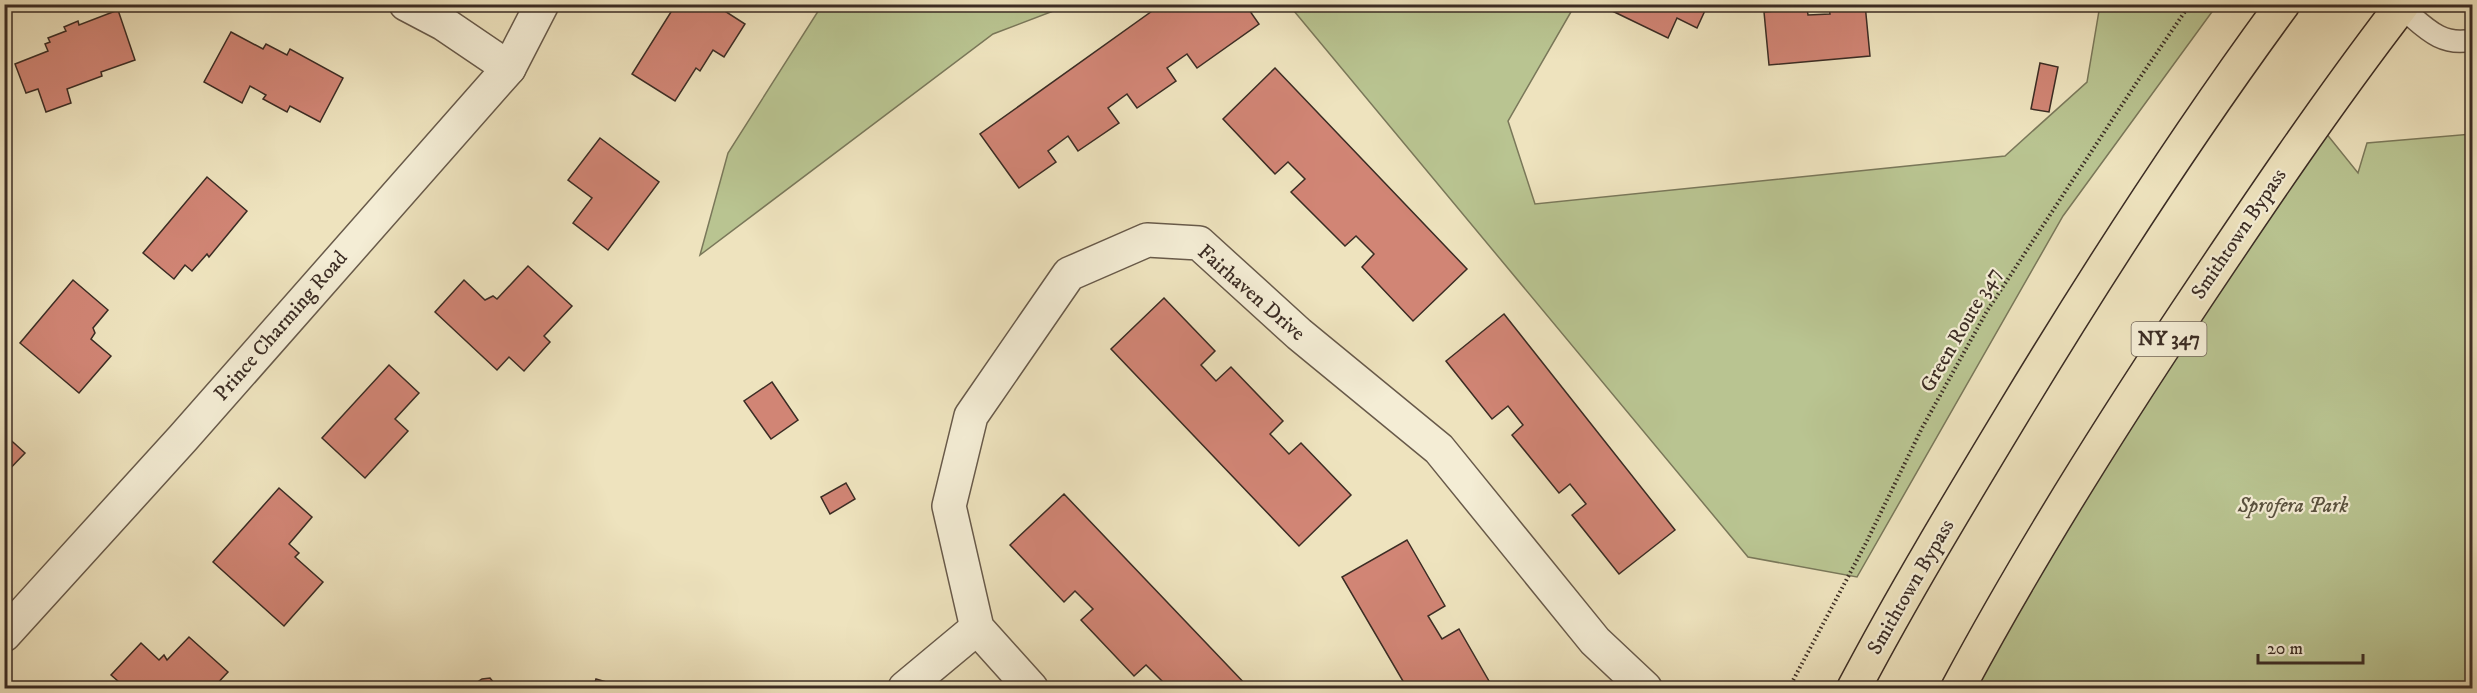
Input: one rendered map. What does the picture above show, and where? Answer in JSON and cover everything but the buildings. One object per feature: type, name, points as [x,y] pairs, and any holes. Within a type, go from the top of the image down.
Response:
[{"type":"highway","name":"Smithtown Bypass","points":[[1854,688],[1921,567],[2052,348],[2121,240],[2283,4]]},
{"type":"highway","name":"Smithtown Bypass","points":[[1958,688],[1993,622],[2126,403],[2268,190],[2402,6]]},
{"type":"street","points":[[406,4],[444,24],[509,68]]},
{"type":"street","name":"Prince Charming Road","points":[[4,635],[183,438],[509,68],[542,4]]},
{"type":"street","name":"Fairhaven Drive","points":[[977,628],[949,506],[971,416],[1069,274],[1147,240],[1199,243],[1299,334],[1439,449],[1595,641],[1646,688]]},
{"type":"street","points":[[905,688],[977,628],[1031,688]]},
{"type":"lane","points":[[2402,6],[2443,40],[2452,43],[2472,40]]},
{"type":"path","name":"Green Route 347","points":[[1789,688],[1866,543],[1922,428],[1987,311],[2190,4]]},
{"type":"green space","points":[[822,5],[1069,5],[993,34],[700,255],[728,153]]},
{"type":"green space","points":[[1289,5],[1575,5],[1508,121],[1535,204],[2005,156],[2087,82],[2100,5],[2217,5],[2063,216],[1857,577],[1748,557]]},
{"type":"green space","name":"Sprofera Park","points":[[2321,127],[2358,173],[2367,143],[2472,134],[2472,688],[1968,688],[2080,506]]}]
